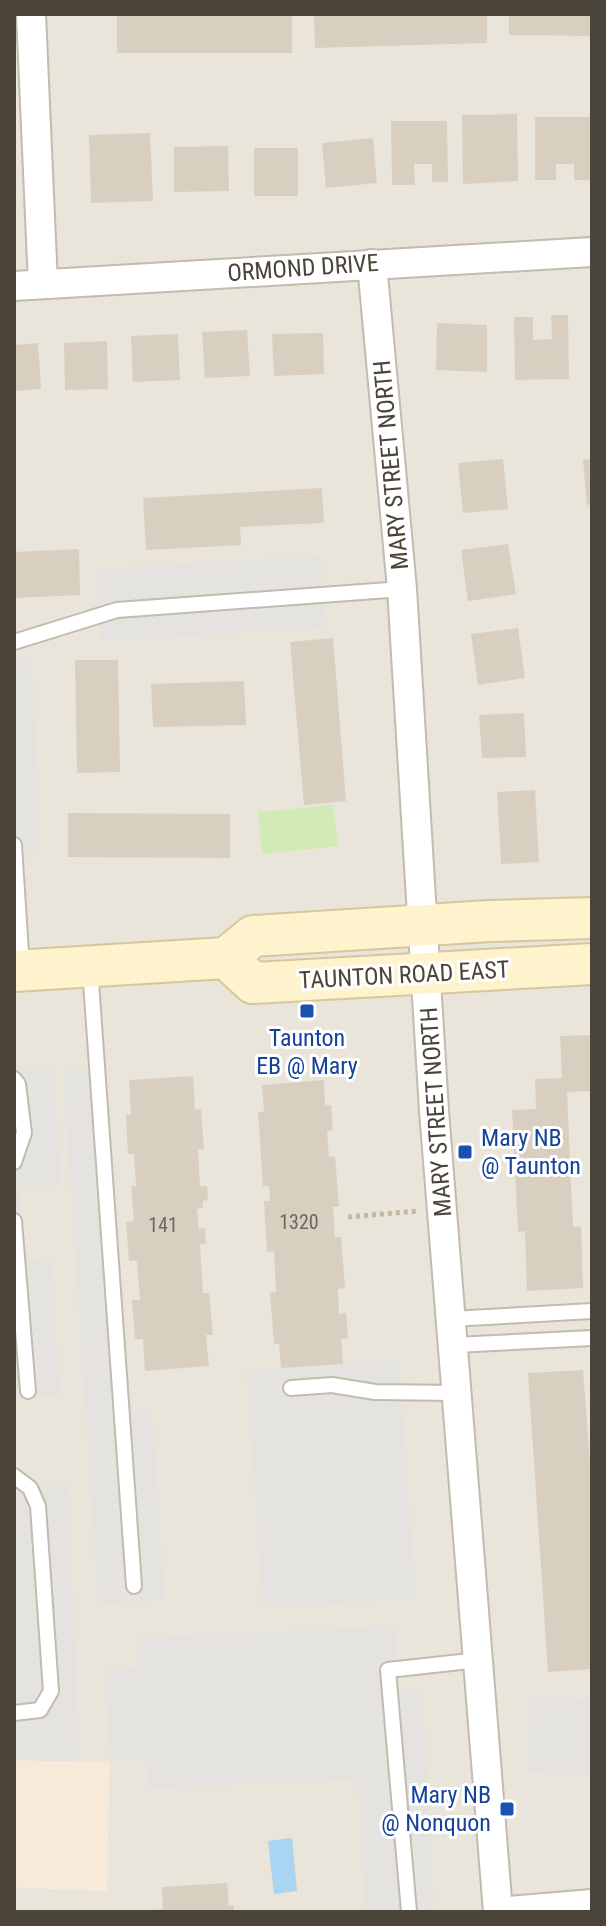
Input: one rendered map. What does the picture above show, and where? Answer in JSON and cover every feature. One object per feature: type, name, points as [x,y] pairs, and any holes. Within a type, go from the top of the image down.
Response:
[{"type":"main road","name":"TAUNTON ROAD EAST","points":[[592,918],[253,936],[226,958],[253,983],[592,964]]},
{"type":"main road","points":[[18,970],[226,958]]},
{"type":"street","points":[[31,14],[43,284]]},
{"type":"street","name":"ORMOND DRIVE","points":[[14,286],[592,252]]},
{"type":"street","name":"MARY STREET NORTH","points":[[372,264],[402,589],[442,1210],[498,1912]]},
{"type":"street","points":[[498,1912],[592,1904]]},
{"type":"lane","points":[[14,642],[117,610],[402,589]]},
{"type":"lane","points":[[14,845],[18,970]]},
{"type":"lane","points":[[89,966],[134,1586]]},
{"type":"lane","points":[[14,1079],[18,1084],[24,1133],[14,1162]]},
{"type":"lane","points":[[14,1221],[28,1391]]},
{"type":"lane","points":[[452,1332],[592,1311]]},
{"type":"lane","points":[[452,1332],[592,1338]]},
{"type":"lane","points":[[291,1388],[332,1385],[375,1392],[458,1393]]},
{"type":"lane","points":[[14,1476],[30,1488],[38,1506],[51,1691],[40,1710],[14,1713]]},
{"type":"lane","points":[[409,1912],[388,1670],[479,1660]]},
{"type":"path","points":[[348,1217],[442,1210]]},
{"type":"shaded area","points":[[14,14],[592,14],[592,1912],[14,1912],[14,1887],[107,1891],[109,1763],[14,1759]]},
{"type":"shaded area","points":[[321,556],[326,628],[100,641],[96,569]]},
{"type":"shaded area","points":[[32,657],[41,854],[14,855],[14,658]]},
{"type":"shaded area","points":[[54,1068],[61,1185],[20,1188],[24,1260],[52,1259],[60,1395],[14,1398],[14,1070]]},
{"type":"shaded area","points":[[104,1068],[127,1411],[152,1409],[165,1600],[98,1605],[63,1071]]},
{"type":"shaded area","points":[[399,1360],[416,1598],[263,1609],[246,1370]]},
{"type":"shaded area","points":[[69,1486],[79,1762],[14,1760],[14,1519],[20,1518],[15,1488]]},
{"type":"shaded area","points":[[395,1626],[398,1691],[423,1690],[434,1912],[365,1912],[358,1779],[148,1789],[146,1759],[110,1761],[105,1670],[137,1668],[136,1638]]},
{"type":"shaded area","points":[[530,1697],[592,1700],[592,1775],[527,1772]]},
{"type":"shaded area","points":[[14,1759],[109,1762],[107,1891],[14,1887]]},
{"type":"green space","points":[[333,805],[338,846],[262,854],[258,812]]},
{"type":"water","points":[[292,1838],[297,1891],[274,1894],[268,1841]]},
{"type":"building","points":[[117,14],[292,14],[292,53],[117,53]]},
{"type":"building","points":[[314,14],[487,14],[487,43],[315,48]]},
{"type":"building","points":[[509,14],[592,14],[592,36],[509,35]]},
{"type":"building","points":[[517,114],[518,181],[463,184],[462,115]]},
{"type":"building","points":[[535,117],[591,117],[591,180],[574,180],[574,164],[556,164],[556,180],[535,180]]},
{"type":"building","points":[[391,121],[447,121],[448,182],[432,182],[432,164],[414,164],[415,185],[392,185]]},
{"type":"building","points":[[150,133],[153,201],[91,203],[89,135]]},
{"type":"building","points":[[373,138],[377,183],[326,188],[322,143]]},
{"type":"building","points":[[228,146],[229,191],[174,192],[174,147]]},
{"type":"building","points":[[254,148],[298,148],[298,196],[254,196]]},
{"type":"building","points":[[551,315],[568,315],[569,379],[515,380],[514,317],[533,317],[533,340],[552,339]]},
{"type":"building","points":[[437,323],[487,325],[487,372],[436,370]]},
{"type":"building","points":[[247,330],[250,376],[205,378],[202,332]]},
{"type":"building","points":[[323,333],[324,374],[274,376],[272,334]]},
{"type":"building","points":[[178,334],[180,380],[133,382],[131,336]]},
{"type":"building","points":[[107,341],[108,389],[65,390],[64,343]]},
{"type":"building","points":[[38,343],[41,389],[14,391],[14,345]]},
{"type":"building","points":[[503,459],[508,509],[463,513],[458,463]]},
{"type":"building","points":[[592,459],[592,504],[587,505],[583,460]]},
{"type":"building","points":[[322,488],[324,523],[240,527],[241,545],[146,550],[143,498]]},
{"type":"building","points":[[508,544],[516,594],[468,601],[461,550]]},
{"type":"building","points":[[79,549],[80,595],[14,598],[14,552]]},
{"type":"building","points":[[518,628],[525,678],[478,685],[471,634]]},
{"type":"building","points":[[333,638],[346,801],[304,805],[290,642]]},
{"type":"building","points":[[75,660],[118,660],[120,772],[77,773]]},
{"type":"building","points":[[244,681],[246,725],[153,727],[151,684]]},
{"type":"building","points":[[524,713],[526,757],[482,758],[479,715]]},
{"type":"building","points":[[535,790],[539,862],[501,864],[497,792]]},
{"type":"building","points":[[68,813],[230,814],[230,858],[68,857]]},
{"type":"building","points":[[592,1035],[592,1091],[567,1092],[573,1227],[581,1226],[583,1288],[527,1291],[525,1231],[518,1232],[512,1110],[536,1109],[535,1079],[562,1078],[560,1036]]},
{"type":"building","points":[[193,1076],[195,1110],[201,1109],[204,1149],[198,1149],[200,1186],[207,1186],[208,1200],[203,1201],[203,1208],[197,1209],[199,1229],[205,1228],[206,1244],[200,1244],[203,1293],[209,1293],[213,1335],[206,1335],[209,1366],[145,1371],[143,1339],[135,1339],[132,1300],[140,1300],[137,1261],[129,1261],[126,1222],[134,1221],[131,1186],[136,1186],[134,1154],[128,1154],[126,1115],[131,1114],[129,1080]]},
{"type":"building","points":[[324,1080],[325,1106],[331,1105],[333,1130],[327,1131],[329,1157],[335,1156],[339,1207],[333,1207],[335,1237],[341,1237],[345,1288],[338,1289],[339,1314],[346,1313],[348,1338],[341,1339],[343,1364],[281,1368],[279,1344],[274,1344],[270,1293],[276,1292],[274,1251],[267,1252],[264,1201],[270,1201],[269,1186],[263,1186],[258,1112],[264,1112],[262,1085]]},
{"type":"building","points":[[583,1370],[592,1489],[592,1669],[548,1672],[528,1373]]},
{"type":"building","points":[[227,1883],[229,1906],[234,1905],[234,1912],[152,1912],[163,1909],[162,1887]]},
{"type":"place","name":"Taunton EB @ Mary","points":[[307,1011]]},
{"type":"place","name":"Mary NB @ Taunton","points":[[465,1152]]},
{"type":"place","name":"Mary NB @ Nonquon","points":[[507,1809]]}]
